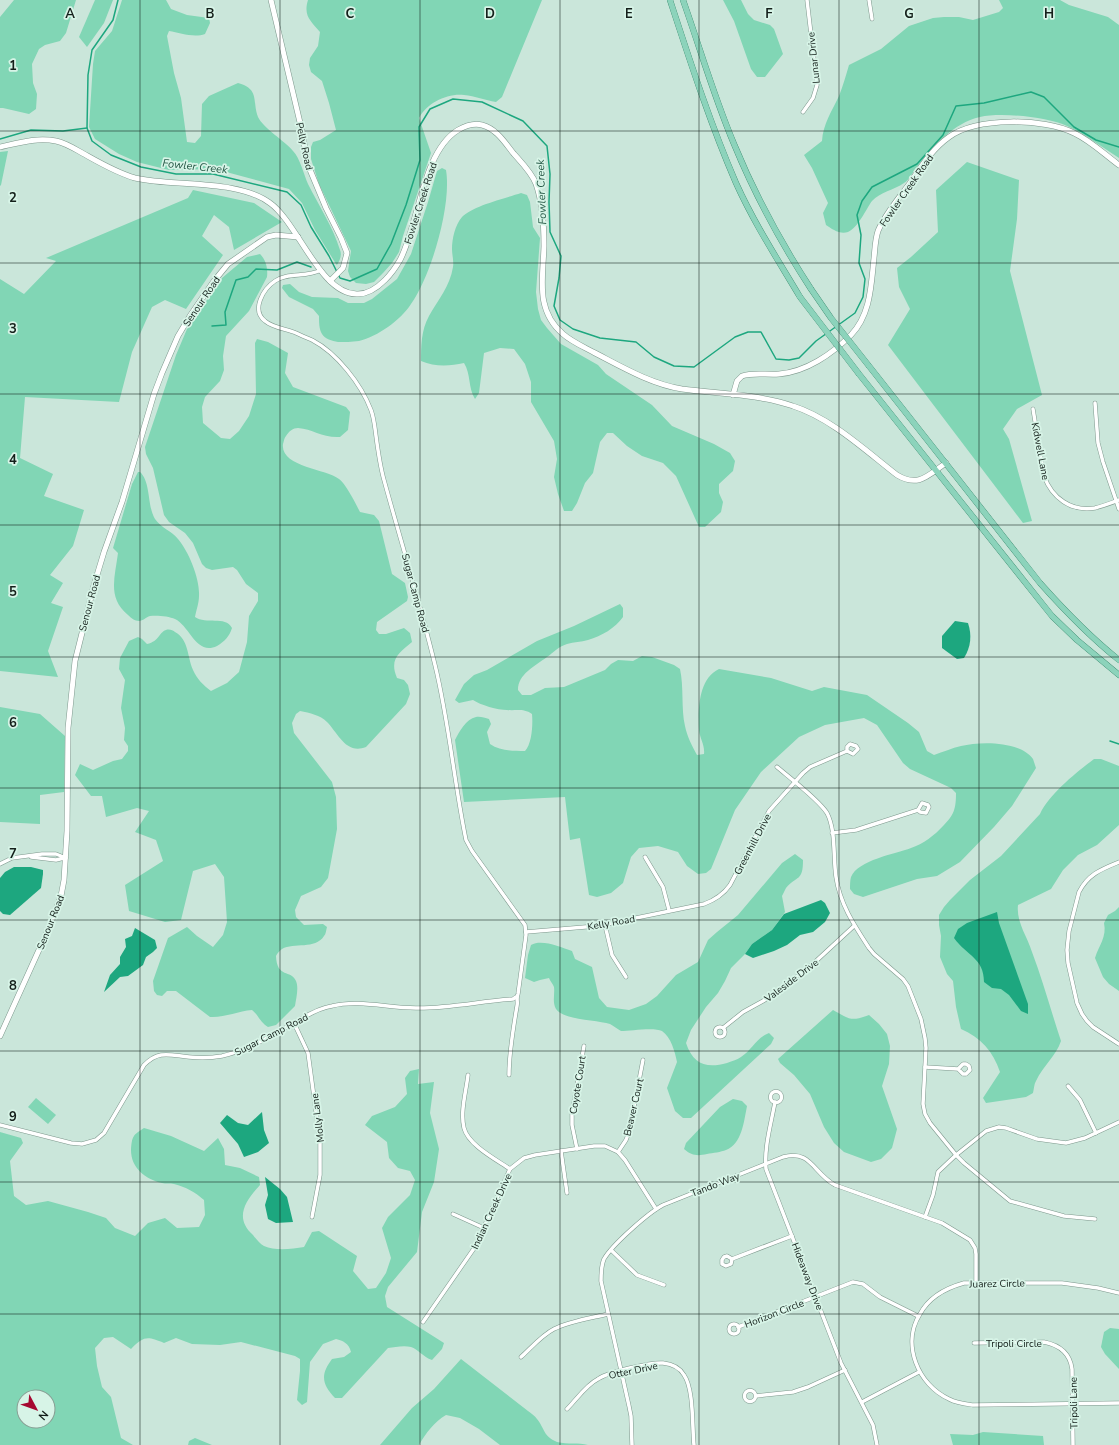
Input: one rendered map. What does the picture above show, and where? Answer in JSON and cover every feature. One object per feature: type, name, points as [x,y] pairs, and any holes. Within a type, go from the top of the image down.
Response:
[{"type":"main road","name":"Pelly Road","points":[[271,0],[302,130],[308,165],[347,253],[343,268],[330,281]]},
{"type":"main road","points":[[670,0],[712,122],[737,184],[764,238],[800,297],[859,374],[1052,616],[1091,653],[1119,675]]},
{"type":"main road","points":[[683,0],[720,108],[748,178],[780,239],[811,290],[831,318],[1057,602],[1093,638],[1119,660]]},
{"type":"main road","name":"Fowler Creek Road","points":[[732,395],[737,381],[742,376],[793,373],[819,360],[852,334],[863,318],[868,306],[876,240],[885,218],[933,151],[956,132],[974,127],[1014,122],[1034,122],[1051,125],[1082,138],[1119,165]]},
{"type":"main road","name":"Fowler Creek Road","points":[[0,147],[34,140],[55,141],[71,146],[115,171],[135,178],[226,188],[252,193],[267,200],[276,208],[320,270],[338,290],[348,294],[356,294],[365,293],[375,289],[390,274],[401,259],[431,166],[442,146],[454,132],[462,127],[472,125],[482,126],[495,132],[502,139],[528,170],[536,183],[544,226],[542,278],[543,300],[549,318],[560,332],[572,341],[617,365],[657,382],[678,388],[778,401],[804,409],[818,416],[906,480],[913,482],[922,480],[946,463]]},
{"type":"main road","name":"Senour Road","points":[[0,1036],[58,905],[64,880],[66,858],[68,728],[75,661],[94,585],[122,502],[162,373],[178,336],[190,316],[214,281],[228,264],[267,237],[276,235],[298,237]]},
{"type":"street","name":"Lunar Drive","points":[[803,112],[813,98],[817,85],[807,0]]},
{"type":"street","points":[[869,0],[872,19]]},
{"type":"street","name":"Sugar Camp Road","points":[[320,270],[309,275],[285,277],[270,284],[260,299],[258,307],[259,314],[264,321],[269,324],[313,340],[324,348],[351,375],[357,383],[371,410],[382,472],[435,666],[466,840],[472,851],[525,925],[526,932]]},
{"type":"street","points":[[1095,403],[1098,443],[1103,462],[1118,501],[1119,509]]},
{"type":"street","name":"Kidwell Lane","points":[[1033,408],[1044,476],[1047,484],[1056,496],[1064,503],[1083,509],[1095,508],[1118,501]]},
{"type":"street","name":"Greenhill Drive","points":[[694,905],[713,900],[721,896],[730,885],[767,815],[795,782],[810,767],[847,751]]},
{"type":"street","points":[[777,767],[825,810],[830,819],[836,876],[839,894],[844,908],[854,926],[874,954],[903,979],[910,991],[923,1028],[926,1048],[923,1104],[925,1114],[930,1123],[964,1163],[1015,1203],[1064,1216],[1095,1219]]},
{"type":"street","points":[[832,833],[856,830],[918,810]]},
{"type":"street","points":[[0,864],[12,858],[56,854],[66,858]]},
{"type":"street","points":[[645,857],[663,888],[669,910]]},
{"type":"street","points":[[1119,862],[1094,873],[1082,886],[1079,892],[1069,931],[1067,950],[1068,963],[1077,1003],[1082,1014],[1093,1027],[1119,1044]]},
{"type":"street","name":"Kelly Road","points":[[526,932],[605,925],[694,905]]},
{"type":"street","points":[[605,925],[612,955],[626,977]]},
{"type":"street","name":"Valeside Drive","points":[[723,1028],[743,1012],[783,988],[815,962],[854,926]]},
{"type":"street","points":[[509,1075],[512,1036],[517,1003],[516,997],[518,994],[526,932]]},
{"type":"street","name":"Sugar Camp Road","points":[[0,1125],[71,1143],[82,1144],[93,1142],[104,1132],[139,1072],[153,1057],[162,1054],[211,1058],[230,1054],[249,1047],[323,1008],[339,1004],[417,1009],[513,999],[516,997]]},
{"type":"street","name":"Molly Lane","points":[[294,1023],[308,1053],[320,1141],[319,1176],[312,1217]]},
{"type":"street","name":"Coyote Court","points":[[577,1149],[572,1125],[572,1113],[584,1046]]},
{"type":"street","name":"Beaver Court","points":[[618,1152],[626,1140],[629,1132],[643,1060]]},
{"type":"street","points":[[925,1067],[958,1069]]},
{"type":"street","points":[[468,1075],[463,1115],[466,1132],[476,1145],[510,1169]]},
{"type":"street","points":[[1068,1086],[1080,1100],[1096,1133]]},
{"type":"street","name":"Hideaway Drive","points":[[775,1102],[768,1139],[766,1164],[768,1175],[845,1370],[873,1425],[877,1445]]},
{"type":"street","points":[[925,1217],[933,1195],[938,1172],[956,1155],[986,1131],[1000,1127],[1037,1139],[1062,1143],[1071,1142],[1096,1133],[1119,1122]]},
{"type":"street","name":"Indian Creek Drive","points":[[423,1322],[475,1247],[510,1169],[518,1162],[528,1156],[600,1146],[605,1146],[618,1152]]},
{"type":"street","points":[[561,1152],[567,1193]]},
{"type":"street","points":[[618,1152],[633,1172],[656,1209]]},
{"type":"street","name":"Tando Way","points":[[632,1445],[631,1416],[601,1281],[601,1272],[604,1260],[611,1250],[656,1209],[691,1193],[783,1157],[798,1155],[807,1160],[824,1177],[835,1185],[942,1223],[968,1238],[972,1243],[976,1254],[976,1282]]},
{"type":"street","points":[[453,1214],[484,1228]]},
{"type":"street","points":[[732,1259],[792,1236]]},
{"type":"street","points":[[611,1250],[637,1275],[664,1286]]},
{"type":"street","name":"Horizon Circle","points":[[738,1327],[853,1282],[861,1283],[880,1297],[918,1316]]},
{"type":"street","name":"Juarez Circle","points":[[1119,1294],[1098,1288],[1062,1283],[964,1283],[939,1293],[932,1298],[918,1316],[912,1343],[915,1361],[919,1372],[930,1386],[950,1400],[973,1405],[1119,1403]]},
{"type":"street","points":[[521,1357],[554,1329],[565,1324],[608,1314]]},
{"type":"street","name":"Tripoli Circle","points":[[974,1343],[1044,1342],[1061,1348],[1070,1360]]},
{"type":"street","name":"Tripoli Lane","points":[[1070,1360],[1072,1369],[1073,1445]]},
{"type":"street","name":"Otter Drive","points":[[567,1409],[594,1381],[600,1377],[656,1363],[663,1363],[675,1367],[684,1374],[689,1387],[694,1445]]},
{"type":"street","points":[[756,1396],[793,1392],[808,1387],[845,1370]]},
{"type":"street","points":[[862,1402],[919,1372]]},
{"type":"shaded area","points":[[14,0],[76,0],[66,33],[60,41],[45,45],[39,49],[32,64],[33,83],[37,94],[36,109],[29,114],[0,108],[0,17]]},
{"type":"shaded area","points":[[95,0],[113,0],[104,23],[87,47],[79,37]]},
{"type":"shaded area","points":[[122,0],[166,0],[171,9],[187,15],[209,18],[210,23],[205,34],[192,35],[169,31],[167,36],[174,73],[181,98],[187,142],[195,143],[201,136],[202,104],[209,96],[238,83],[250,89],[254,96],[258,117],[269,130],[289,147],[298,158],[308,184],[337,241],[341,254],[337,265],[315,230],[302,203],[289,189],[215,169],[169,170],[137,162],[119,154],[95,139],[89,127],[95,51],[112,31]]},
{"type":"shaded area","points":[[308,0],[542,0],[502,97],[496,102],[458,95],[444,97],[427,108],[419,118],[431,153],[399,252],[392,263],[374,282],[366,284],[356,283],[350,277],[348,271],[351,251],[319,184],[311,159],[311,147],[313,142],[320,140],[336,130],[322,81],[311,72],[309,65],[310,58],[318,46],[320,32],[307,14],[306,10]]},
{"type":"shaded area","points":[[723,0],[741,0],[748,14],[754,20],[770,25],[774,29],[783,54],[765,77],[757,77],[751,69],[734,21]]},
{"type":"shaded area","points":[[999,0],[1060,0],[1069,5],[1108,17],[1119,25],[1119,158],[1080,133],[1059,123],[1037,118],[1012,115],[980,117],[961,124],[945,136],[930,151],[906,182],[879,195],[872,201],[852,230],[842,233],[826,225],[823,213],[828,203],[812,168],[804,155],[822,141],[826,123],[839,96],[849,65],[881,49],[909,26],[933,18],[959,17],[973,20],[999,12],[1003,8]]},
{"type":"shaded area","points":[[8,151],[1,185],[0,186],[0,152]]},
{"type":"shaded area","points":[[967,162],[1019,180],[1017,219],[1010,271],[1042,395],[1017,409],[1003,429],[1009,439],[1032,521],[1023,523],[888,345],[910,309],[899,287],[897,268],[938,232],[936,190]]},
{"type":"shaded area","points":[[442,168],[446,170],[447,185],[443,220],[426,276],[411,304],[395,322],[374,336],[359,341],[338,342],[325,337],[320,330],[319,316],[313,309],[289,297],[282,288],[283,285],[290,284],[299,292],[312,297],[338,298],[348,303],[364,303],[372,299],[397,279],[411,254],[437,171]]},
{"type":"shaded area","points":[[193,190],[254,203],[282,222],[234,250],[229,227],[214,215],[202,236],[223,255],[186,309],[165,300],[152,307],[132,352],[119,402],[25,397],[20,458],[53,474],[44,496],[84,510],[73,546],[50,575],[63,583],[51,603],[63,607],[48,651],[58,677],[0,671],[0,279],[24,294],[56,261],[46,258],[188,198]]},
{"type":"shaded area","points":[[521,193],[527,195],[530,202],[533,227],[540,238],[536,292],[541,320],[547,328],[561,344],[598,365],[606,374],[652,405],[672,426],[714,444],[730,453],[735,461],[733,471],[719,484],[719,493],[723,502],[721,512],[705,527],[699,527],[676,476],[663,463],[642,456],[627,446],[613,433],[607,433],[600,442],[593,473],[585,483],[572,511],[564,511],[554,477],[557,459],[554,441],[531,402],[531,382],[525,364],[514,349],[500,348],[484,353],[479,393],[475,399],[464,363],[442,365],[421,361],[421,344],[424,327],[449,280],[453,265],[452,249],[454,232],[460,220],[473,209]]},
{"type":"shaded area","points":[[260,254],[266,264],[267,277],[249,311],[226,336],[223,356],[224,370],[220,381],[205,397],[202,407],[203,423],[221,438],[230,439],[239,431],[249,416],[256,394],[255,343],[257,339],[268,342],[288,353],[285,373],[293,387],[346,407],[350,412],[348,430],[340,437],[328,436],[298,428],[294,429],[290,431],[285,438],[283,444],[284,452],[296,463],[339,479],[348,490],[360,512],[374,515],[379,521],[392,574],[405,583],[408,597],[407,601],[377,622],[376,630],[379,634],[386,634],[404,628],[410,633],[412,642],[399,653],[394,666],[397,678],[404,680],[408,685],[410,694],[406,704],[366,747],[359,749],[348,746],[327,722],[315,715],[300,711],[296,714],[292,723],[294,733],[332,782],[336,797],[337,829],[328,878],[321,887],[301,896],[295,910],[296,917],[304,925],[323,924],[327,927],[326,933],[315,943],[287,947],[277,954],[277,963],[281,971],[294,977],[296,981],[297,994],[295,1006],[276,1025],[268,1027],[252,1010],[210,1017],[176,991],[167,991],[162,996],[157,995],[154,991],[153,981],[168,938],[187,927],[213,947],[223,935],[227,922],[224,877],[215,864],[193,871],[181,920],[165,922],[129,911],[125,885],[163,861],[156,840],[135,832],[149,811],[137,808],[106,817],[102,796],[91,796],[75,775],[80,764],[93,770],[113,761],[122,759],[128,751],[128,746],[124,740],[125,728],[121,708],[125,680],[119,669],[120,658],[129,641],[138,637],[147,644],[157,639],[163,631],[174,631],[183,639],[196,676],[211,691],[227,683],[239,672],[247,642],[249,616],[258,601],[258,593],[246,584],[237,570],[233,567],[212,570],[206,568],[202,564],[193,543],[185,533],[169,522],[164,515],[153,468],[146,454],[145,447],[176,355],[187,329],[222,278],[247,257]]},
{"type":"shaded area","points":[[138,472],[140,472],[146,482],[151,508],[155,519],[160,525],[178,539],[193,566],[199,589],[199,601],[195,617],[204,620],[225,622],[232,628],[230,634],[217,646],[210,648],[198,644],[180,623],[172,618],[153,616],[140,621],[135,620],[121,608],[117,602],[114,579],[118,553],[113,548],[132,484]]},
{"type":"shaded area","points":[[620,604],[623,608],[623,617],[612,628],[603,634],[585,641],[567,644],[561,647],[528,671],[521,679],[519,684],[518,690],[522,695],[531,695],[545,688],[564,687],[605,670],[618,660],[633,661],[642,656],[652,657],[674,665],[680,669],[685,726],[697,755],[704,754],[704,748],[699,730],[699,705],[703,687],[712,674],[719,669],[771,678],[812,691],[824,687],[867,695],[919,732],[927,751],[934,755],[969,744],[1000,744],[1019,749],[1027,753],[1033,759],[1036,768],[1012,806],[960,862],[937,876],[917,879],[863,897],[854,894],[850,889],[851,877],[855,871],[869,862],[915,846],[933,836],[952,815],[956,803],[956,793],[951,788],[910,769],[903,763],[877,725],[864,718],[825,725],[799,737],[761,772],[735,810],[711,869],[706,873],[698,874],[687,866],[678,852],[658,846],[639,848],[631,857],[623,883],[611,893],[597,897],[589,895],[580,838],[570,840],[565,797],[464,802],[455,740],[463,726],[472,718],[481,717],[489,719],[491,724],[487,732],[490,744],[511,751],[525,751],[531,739],[532,714],[523,710],[503,710],[494,708],[480,704],[473,700],[459,703],[455,700],[464,684],[474,675],[487,670],[537,641],[574,626]]},
{"type":"shaded area","points":[[955,621],[968,623],[969,627],[969,645],[964,658],[957,659],[942,648],[942,636]]},
{"type":"shaded area","points":[[0,707],[40,714],[65,736],[64,792],[40,795],[40,824],[0,822]]},
{"type":"shaded area","points":[[1094,759],[1101,759],[1119,766],[1119,825],[1097,845],[1078,855],[1063,870],[1051,889],[1018,905],[1020,923],[1036,963],[1061,1041],[1039,1076],[1033,1093],[1026,1097],[986,1103],[983,1098],[1000,1072],[994,1058],[985,1046],[975,1037],[961,1029],[956,1007],[953,981],[947,974],[940,957],[941,936],[939,915],[950,900],[970,880],[1001,856],[1040,814],[1044,806],[1057,791]]},
{"type":"shaded area","points":[[795,854],[803,860],[803,867],[801,875],[786,888],[782,896],[785,912],[772,930],[752,944],[745,954],[731,968],[718,993],[706,1007],[691,1030],[686,1043],[692,1056],[701,1063],[707,1065],[719,1065],[739,1058],[745,1054],[757,1041],[769,1033],[774,1038],[771,1044],[691,1118],[683,1118],[675,1111],[667,1088],[677,1062],[672,1045],[668,1037],[662,1031],[653,1029],[621,1031],[610,1024],[573,1018],[560,1013],[555,1006],[554,987],[549,978],[534,982],[525,978],[531,945],[535,943],[551,944],[572,951],[575,959],[592,967],[599,998],[607,1007],[629,1010],[646,1004],[657,996],[676,975],[698,962],[708,940],[738,915],[782,863]]},
{"type":"shaded area","points":[[14,867],[31,867],[43,870],[41,888],[10,915],[3,914],[0,911],[0,878],[5,872]]},
{"type":"shaded area","points":[[821,900],[825,903],[830,913],[825,922],[813,932],[800,935],[787,945],[753,958],[745,954],[752,944],[772,930],[784,914]]},
{"type":"shaded area","points":[[1119,907],[1119,991],[1109,984],[1103,977],[1095,958],[1104,937],[1104,923],[1108,915]]},
{"type":"shaded area","points":[[997,912],[999,923],[1028,1004],[1028,1014],[1021,1011],[1009,995],[1001,989],[992,988],[984,982],[983,974],[978,962],[954,938],[958,929],[967,923]]},
{"type":"shaded area","points":[[135,928],[155,940],[157,948],[146,957],[143,965],[128,976],[120,977],[104,992],[110,975],[120,964],[120,957],[126,947],[125,939],[132,936]]},
{"type":"shaded area","points":[[833,1010],[843,1016],[854,1019],[869,1015],[887,1034],[890,1046],[889,1064],[882,1086],[897,1129],[892,1148],[881,1159],[871,1162],[844,1152],[834,1143],[824,1127],[810,1094],[794,1075],[780,1063],[778,1059]]},
{"type":"shaded area","points":[[419,1069],[418,1084],[434,1082],[430,1113],[439,1149],[434,1182],[422,1212],[417,1252],[388,1287],[385,1296],[387,1307],[444,1343],[442,1349],[432,1360],[416,1349],[408,1346],[388,1348],[342,1398],[335,1398],[325,1384],[324,1375],[332,1359],[344,1357],[351,1352],[347,1344],[336,1339],[323,1344],[310,1362],[307,1402],[302,1405],[297,1400],[300,1359],[295,1356],[241,1342],[220,1345],[192,1344],[176,1338],[164,1343],[146,1338],[131,1349],[113,1337],[104,1338],[95,1348],[97,1366],[102,1387],[111,1397],[121,1438],[133,1445],[0,1445],[0,1132],[21,1138],[23,1143],[10,1161],[14,1196],[26,1205],[48,1201],[88,1212],[106,1218],[115,1228],[135,1236],[148,1223],[165,1218],[177,1228],[199,1227],[205,1215],[204,1200],[194,1192],[178,1185],[150,1179],[140,1172],[133,1162],[131,1150],[135,1134],[144,1128],[171,1136],[204,1151],[218,1138],[224,1149],[225,1165],[240,1168],[259,1177],[260,1185],[246,1203],[243,1216],[247,1229],[260,1243],[273,1249],[304,1247],[312,1232],[319,1231],[357,1256],[353,1271],[368,1289],[376,1288],[386,1273],[391,1258],[382,1228],[388,1217],[410,1195],[415,1180],[410,1171],[398,1168],[389,1158],[387,1142],[365,1125],[372,1116],[395,1107],[407,1094],[405,1078],[410,1071]]},
{"type":"shaded area","points":[[36,1098],[56,1115],[48,1124],[28,1107]]},
{"type":"shaded area","points":[[733,1099],[742,1101],[747,1106],[743,1125],[736,1143],[726,1150],[701,1155],[692,1154],[684,1149],[686,1143],[720,1107]]},
{"type":"shaded area","points":[[262,1112],[264,1130],[269,1143],[258,1152],[244,1157],[238,1144],[220,1123],[227,1115],[238,1123],[248,1125]]},
{"type":"shaded area","points":[[265,1177],[280,1189],[287,1197],[293,1222],[276,1223],[268,1219],[265,1205],[268,1195]]},
{"type":"shaded area","points":[[1110,1328],[1119,1329],[1119,1369],[1105,1354],[1101,1347],[1104,1332]]},
{"type":"shaded area","points":[[461,1359],[533,1415],[552,1440],[561,1443],[588,1445],[500,1445],[479,1429],[460,1418],[446,1415],[431,1428],[419,1445],[380,1445],[412,1408],[434,1389]]},
{"type":"shaded area","points":[[983,1432],[1043,1436],[1044,1445],[953,1445],[950,1434],[973,1435]]},
{"type":"shaded area","points":[[195,1438],[212,1445],[188,1445],[189,1441]]},
{"type":"waterway","name":"Fowler Creek","points":[[118,0],[113,20],[92,50],[88,75],[87,128],[92,141],[111,155],[141,167],[176,174],[213,174],[287,192],[301,205],[311,227],[329,256],[340,278],[350,281],[377,269],[391,244],[406,205],[420,160],[419,127],[430,109],[453,99],[482,102],[523,121],[547,146],[550,174],[550,232],[561,256],[554,306],[560,320],[573,329],[600,338],[636,342],[654,357],[674,366],[694,367],[735,337],[748,332],[761,332],[776,359],[789,360],[799,358],[816,341],[855,313],[863,297],[865,279],[859,263],[861,235],[857,215],[862,201],[872,187],[917,164],[943,135],[956,106],[984,103],[1031,92],[1044,97],[1074,127],[1096,140],[1119,147]]},
{"type":"waterway","points":[[0,139],[31,130],[63,131],[87,128]]},
{"type":"waterway","points":[[212,326],[226,325],[225,312],[236,280],[248,277],[256,269],[277,270],[297,262],[311,267]]},
{"type":"waterway","points":[[1110,741],[1119,744]]}]
